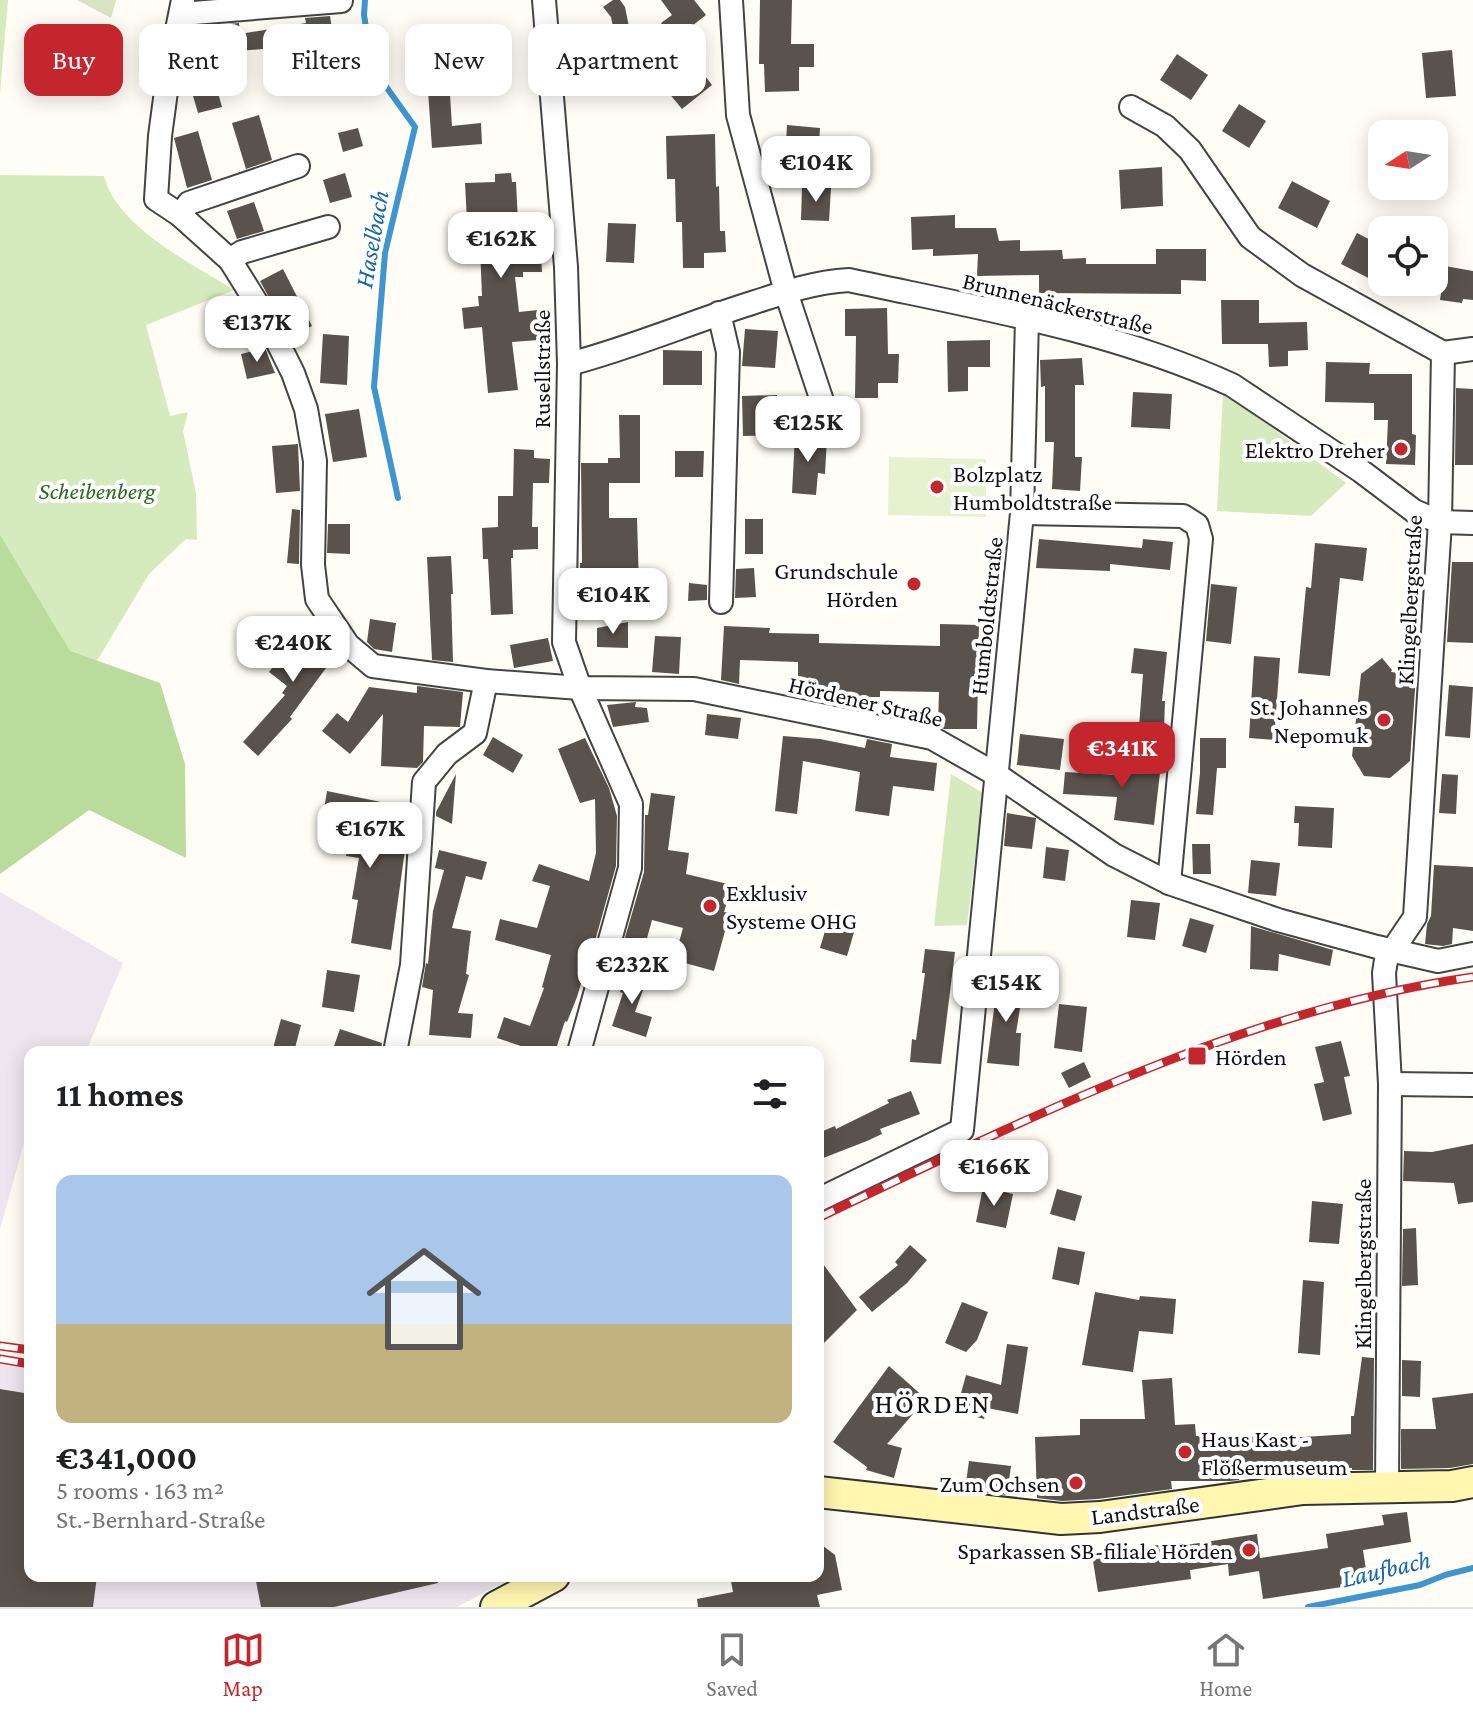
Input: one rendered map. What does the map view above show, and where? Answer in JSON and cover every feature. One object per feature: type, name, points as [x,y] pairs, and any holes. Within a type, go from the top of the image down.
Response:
[{"type":"street","name":"Rusellstraße","points":[[544,0],[566,267],[569,364],[564,642],[580,688]]},
{"type":"street","points":[[731,0],[738,115],[786,292],[822,401]]},
{"type":"street","points":[[182,7],[341,1]]},
{"type":"street","name":"Hördener Straße","points":[[182,7],[169,69],[156,199],[180,215],[230,260],[263,313],[293,373],[306,409],[315,461],[313,565],[317,599],[348,645],[373,666],[486,681],[580,688],[694,689],[932,738],[997,775],[1114,855],[1169,883],[1278,920],[1438,961],[1473,954]]},
{"type":"street","points":[[1131,107],[1165,126],[1190,150],[1250,237],[1302,275],[1443,353],[1473,349]]},
{"type":"street","points":[[180,215],[189,203],[298,166]]},
{"type":"street","points":[[230,260],[242,252],[328,227]]},
{"type":"street","name":"Brunnenäckerstraße","points":[[569,364],[786,292],[820,282],[849,280],[1110,338],[1232,385],[1361,471],[1414,511],[1440,522]]},
{"type":"street","points":[[719,313],[728,352],[721,602]]},
{"type":"street","name":"Humboldtstraße","points":[[824,1197],[962,1130],[1022,513],[1027,319]]},
{"type":"street","name":"Klingelbergstraße","points":[[1387,1486],[1390,1084],[1384,973],[1386,960],[1415,917],[1440,522],[1443,353]]},
{"type":"street","points":[[1022,513],[1183,516],[1197,525],[1201,539],[1169,883]]},
{"type":"street","points":[[1440,522],[1473,523]]},
{"type":"street","points":[[396,1046],[412,965],[424,782],[447,754],[475,733],[486,681]]},
{"type":"street","points":[[580,688],[631,804],[630,868],[581,1046]]},
{"type":"street","points":[[1390,1084],[1473,1085]]},
{"type":"street","name":"Landstraße","points":[[824,1493],[1061,1519],[1115,1515],[1303,1489],[1452,1486],[1473,1482]]},
{"type":"street","points":[[496,1607],[543,1582]]},
{"type":"shaded area","points":[[0,892],[123,963],[88,1046],[24,1046],[24,1143],[0,1229]]},
{"type":"shaded area","points":[[0,1356],[24,1359],[24,1582],[505,1582],[457,1607],[0,1607]]},
{"type":"green space","points":[[0,0],[8,0],[0,93]]},
{"type":"green space","points":[[77,0],[116,0],[111,18]]},
{"type":"green space","name":"Scheibenberg","points":[[0,175],[104,176],[111,194],[139,227],[178,256],[234,290],[146,325],[170,416],[188,412],[183,431],[196,493],[197,540],[186,539],[149,574],[82,686],[0,715]]},
{"type":"green space","points":[[1223,391],[1346,483],[1311,516],[1217,511]]},
{"type":"green space","name":"Bolzplatz Humboldtstraße","points":[[889,457],[986,459],[986,517],[888,515]]},
{"type":"green space","points":[[0,535],[70,651],[160,683],[185,764],[186,858],[89,810],[0,874]]},
{"type":"green space","points":[[951,774],[983,793],[967,925],[934,926]]},
{"type":"building","points":[[613,0],[620,0],[625,7],[628,24],[612,24],[603,7]]},
{"type":"building","points":[[661,0],[694,0],[706,15],[694,24],[662,24],[672,15]]},
{"type":"building","points":[[760,0],[792,0],[791,44],[814,44],[814,67],[799,67],[799,91],[765,92],[764,64],[759,64]]},
{"type":"building","points":[[330,16],[331,24],[300,24],[306,23],[305,18]]},
{"type":"building","points":[[263,30],[263,49],[247,50],[247,33]]},
{"type":"building","points":[[1452,50],[1456,96],[1426,98],[1422,53]]},
{"type":"building","points":[[1177,54],[1208,75],[1191,100],[1160,80]]},
{"type":"building","points":[[193,96],[219,96],[222,107],[198,113]]},
{"type":"building","points":[[428,96],[450,96],[452,126],[481,123],[482,144],[432,148]]},
{"type":"building","points":[[671,96],[698,96],[682,109]]},
{"type":"building","points":[[1239,104],[1266,121],[1249,148],[1222,131]]},
{"type":"building","points":[[259,115],[272,160],[246,169],[232,123]]},
{"type":"building","points":[[787,125],[820,128],[818,165],[785,162]]},
{"type":"building","points":[[358,128],[363,146],[343,152],[338,133]]},
{"type":"building","points":[[198,131],[212,180],[187,188],[174,138]]},
{"type":"building","points":[[715,134],[720,231],[725,231],[726,252],[704,253],[704,268],[683,268],[682,222],[676,222],[675,179],[667,179],[666,136]]},
{"type":"building","points":[[1162,167],[1163,206],[1121,209],[1119,170]]},
{"type":"building","points":[[345,173],[352,197],[330,203],[323,180]]},
{"type":"building","points":[[511,173],[512,182],[516,182],[522,253],[541,252],[542,272],[523,272],[523,277],[515,277],[519,312],[547,309],[549,332],[539,333],[539,340],[512,342],[518,390],[488,393],[482,327],[464,329],[462,308],[479,306],[478,296],[482,296],[479,220],[467,221],[465,183],[495,182],[495,174]]},
{"type":"building","points":[[1292,181],[1330,201],[1317,228],[1278,208]]},
{"type":"building","points":[[802,186],[831,188],[829,221],[801,220]]},
{"type":"building","points":[[254,202],[264,231],[237,239],[227,211]]},
{"type":"building","points":[[955,215],[955,228],[996,228],[999,241],[1020,240],[1020,251],[1062,250],[1063,259],[1086,258],[1086,264],[1156,264],[1156,249],[1206,249],[1206,281],[1181,280],[1181,294],[1039,293],[1039,275],[977,276],[978,254],[933,256],[933,249],[912,250],[911,217]]},
{"type":"building","points":[[608,223],[636,224],[634,263],[606,262]]},
{"type":"building","points":[[1357,233],[1368,239],[1368,278],[1341,264]]},
{"type":"building","points":[[1448,267],[1473,271],[1473,300],[1463,299],[1462,303],[1440,300],[1441,296],[1448,296]]},
{"type":"building","points":[[283,269],[312,326],[297,333],[289,334],[260,281]]},
{"type":"building","points":[[1221,300],[1259,300],[1259,323],[1307,322],[1308,350],[1288,351],[1288,366],[1269,367],[1268,344],[1222,344]]},
{"type":"building","points":[[887,308],[888,354],[899,354],[898,383],[878,383],[878,398],[855,398],[856,336],[845,336],[845,309]]},
{"type":"building","points":[[745,329],[778,331],[775,368],[742,366]]},
{"type":"building","points":[[323,334],[349,336],[347,385],[320,383]]},
{"type":"building","points":[[990,340],[990,367],[968,367],[968,391],[948,392],[947,341]]},
{"type":"building","points":[[265,348],[275,373],[247,379],[241,354]]},
{"type":"building","points":[[663,350],[702,351],[702,385],[663,385]]},
{"type":"building","points":[[1082,358],[1084,385],[1075,385],[1075,457],[1082,457],[1080,491],[1052,489],[1054,442],[1045,442],[1045,386],[1041,387],[1040,360]]},
{"type":"building","points":[[1326,362],[1370,363],[1369,374],[1412,374],[1415,465],[1386,464],[1388,420],[1374,420],[1374,403],[1325,402]]},
{"type":"building","points":[[1456,388],[1473,389],[1473,465],[1455,465]]},
{"type":"building","points":[[1133,392],[1172,394],[1170,429],[1131,427]]},
{"type":"building","points":[[777,395],[777,435],[743,436],[742,396]]},
{"type":"building","points":[[359,409],[367,457],[333,462],[325,414]]},
{"type":"building","points":[[619,415],[640,415],[640,483],[609,483],[609,518],[637,518],[639,587],[629,587],[629,609],[597,610],[597,595],[580,595],[581,463],[608,463],[608,458],[620,458]]},
{"type":"building","points":[[795,436],[827,438],[825,474],[818,473],[816,495],[792,493]]},
{"type":"building","points":[[298,444],[300,491],[276,493],[272,446]]},
{"type":"building","points":[[514,449],[534,450],[534,458],[550,459],[549,483],[533,483],[532,527],[538,527],[538,549],[513,550],[513,614],[491,615],[488,559],[483,559],[482,528],[498,527],[498,496],[513,496]]},
{"type":"building","points":[[675,451],[704,451],[703,477],[675,477]]},
{"type":"building","points":[[292,509],[300,510],[299,564],[287,563]]},
{"type":"building","points":[[745,519],[763,519],[763,554],[745,554]]},
{"type":"building","points":[[328,524],[350,524],[350,554],[327,553]]},
{"type":"building","points":[[1039,539],[1142,548],[1143,539],[1173,542],[1170,570],[1110,564],[1110,571],[1036,568]]},
{"type":"building","points":[[1315,543],[1367,548],[1363,581],[1340,578],[1330,676],[1298,673],[1306,587],[1311,588]]},
{"type":"building","points":[[451,556],[453,662],[432,660],[427,557]]},
{"type":"building","points":[[1452,562],[1473,562],[1473,643],[1447,642]]},
{"type":"building","points":[[754,568],[756,597],[735,598],[736,569]]},
{"type":"building","points":[[689,583],[707,585],[707,600],[688,601]]},
{"type":"building","points":[[1211,584],[1237,587],[1231,644],[1206,641]]},
{"type":"building","points":[[370,619],[396,623],[392,652],[374,649],[367,642]]},
{"type":"building","points":[[628,622],[628,648],[597,647],[597,628]]},
{"type":"building","points":[[940,624],[979,625],[977,729],[944,729],[938,726],[939,692],[880,691],[880,697],[869,697],[869,701],[845,700],[845,694],[798,693],[798,662],[740,660],[739,684],[721,680],[724,626],[770,628],[769,633],[819,634],[819,643],[940,646]]},
{"type":"building","points":[[306,626],[330,643],[337,653],[290,717],[292,719],[258,756],[243,742],[285,695],[282,693],[287,686],[269,672]]},
{"type":"building","points":[[655,636],[681,637],[679,674],[652,672]]},
{"type":"building","points":[[548,638],[553,661],[514,668],[510,645]]},
{"type":"building","points":[[1134,648],[1167,652],[1162,701],[1165,701],[1164,729],[1139,727],[1143,674],[1131,673]]},
{"type":"building","points":[[1254,656],[1280,658],[1274,740],[1249,738]]},
{"type":"building","name":"St. Johannes Nepomuk","points":[[1382,658],[1391,672],[1416,675],[1410,761],[1390,778],[1364,776],[1352,756],[1361,674]]},
{"type":"building","points":[[1449,685],[1473,687],[1470,738],[1445,736]]},
{"type":"building","points":[[417,686],[463,692],[460,727],[424,726],[423,762],[417,768],[381,766],[383,714],[350,754],[322,731],[337,713],[348,722],[369,687],[417,693]]},
{"type":"building","points":[[636,702],[635,707],[647,708],[649,722],[613,727],[607,705]]},
{"type":"building","points":[[707,714],[741,718],[738,739],[705,735]]},
{"type":"building","points":[[1020,734],[1064,739],[1060,770],[1017,765]]},
{"type":"building","points":[[783,736],[865,748],[867,739],[892,744],[890,757],[937,763],[934,791],[893,786],[889,816],[855,811],[860,772],[803,761],[797,814],[775,811]]},
{"type":"building","points":[[493,737],[523,755],[513,773],[483,755]]},
{"type":"building","points":[[585,738],[609,788],[617,816],[616,866],[595,941],[590,940],[577,997],[557,1046],[521,1046],[497,1038],[504,1017],[530,1026],[544,988],[551,955],[495,940],[500,919],[537,928],[550,886],[532,881],[539,864],[589,881],[596,853],[595,799],[580,803],[558,749]]},
{"type":"building","points":[[1200,738],[1226,738],[1226,768],[1217,768],[1213,815],[1196,814]]},
{"type":"building","points":[[1121,760],[1161,764],[1154,825],[1114,820],[1117,797],[1063,794],[1065,772],[1119,775]]},
{"type":"building","points":[[456,774],[452,824],[436,816],[436,812]]},
{"type":"building","points":[[1442,774],[1458,775],[1456,814],[1439,813]]},
{"type":"building","points":[[327,791],[381,802],[374,838],[406,843],[391,950],[351,943],[358,900],[352,899],[359,858],[346,856],[352,822],[323,816]]},
{"type":"building","points":[[651,793],[675,796],[668,850],[689,853],[686,874],[732,885],[724,912],[730,913],[714,971],[674,960],[683,928],[652,920],[643,953],[622,948],[644,872],[645,815],[648,815]]},
{"type":"building","points":[[1295,806],[1334,808],[1332,848],[1298,846],[1299,823],[1294,823]]},
{"type":"building","points":[[1007,813],[1036,818],[1032,849],[1004,846]]},
{"type":"building","points":[[1192,844],[1210,844],[1211,874],[1193,874]]},
{"type":"building","points":[[1046,847],[1069,850],[1065,881],[1043,878]]},
{"type":"building","points":[[439,850],[487,862],[482,880],[466,876],[452,928],[471,931],[466,974],[469,975],[458,1013],[473,1014],[471,1038],[429,1035],[433,990],[422,987],[428,964],[433,911],[444,870],[435,868]]},
{"type":"building","points":[[1251,860],[1280,863],[1276,896],[1248,893]]},
{"type":"building","points":[[1434,865],[1473,867],[1473,931],[1453,928],[1452,944],[1443,946],[1425,944],[1431,916]]},
{"type":"building","points":[[1131,900],[1160,903],[1155,940],[1127,937]]},
{"type":"building","points":[[1190,918],[1214,925],[1206,953],[1182,946]]},
{"type":"building","points":[[828,921],[855,929],[847,956],[820,948]]},
{"type":"building","points":[[1251,926],[1333,950],[1330,966],[1279,954],[1278,971],[1250,969]]},
{"type":"building","points":[[925,949],[955,952],[941,1064],[910,1062],[925,973],[922,973]]},
{"type":"building","points":[[629,969],[648,976],[635,1012],[652,1017],[646,1037],[612,1026]]},
{"type":"building","points":[[327,970],[360,975],[354,1012],[322,1007]]},
{"type":"building","points":[[998,978],[1024,983],[1016,1033],[1021,1033],[1019,1066],[987,1063]]},
{"type":"building","points":[[1059,1004],[1087,1007],[1082,1052],[1054,1048]]},
{"type":"building","points":[[281,1019],[301,1025],[296,1046],[274,1046]]},
{"type":"building","points":[[340,1029],[382,1043],[382,1046],[334,1046]]},
{"type":"building","points":[[1341,1041],[1350,1076],[1344,1077],[1352,1114],[1323,1121],[1314,1084],[1324,1082],[1315,1047]]},
{"type":"building","points":[[1084,1062],[1091,1077],[1069,1088],[1061,1073]]},
{"type":"building","points":[[911,1091],[920,1114],[880,1129],[882,1134],[824,1158],[824,1131],[835,1126],[836,1129],[889,1103],[887,1100]]},
{"type":"building","points":[[1473,1144],[1473,1202],[1458,1204],[1454,1183],[1403,1181],[1404,1151],[1432,1152]]},
{"type":"building","points":[[983,1187],[1013,1194],[1006,1228],[976,1222]]},
{"type":"building","points":[[1057,1189],[1082,1196],[1075,1221],[1050,1214]]},
{"type":"building","points":[[1312,1201],[1343,1204],[1339,1244],[1309,1242]]},
{"type":"building","points":[[1416,1228],[1418,1285],[1402,1286],[1403,1229]]},
{"type":"building","points":[[910,1245],[927,1260],[907,1283],[872,1312],[859,1297],[898,1265],[895,1262]]},
{"type":"building","points":[[1058,1247],[1085,1252],[1079,1285],[1052,1279]]},
{"type":"building","points":[[824,1265],[857,1310],[824,1343]]},
{"type":"building","points":[[1303,1280],[1324,1282],[1320,1355],[1298,1353]]},
{"type":"building","points":[[1095,1292],[1139,1300],[1140,1296],[1176,1299],[1173,1334],[1139,1331],[1133,1372],[1082,1365]]},
{"type":"building","points":[[962,1302],[988,1312],[977,1340],[966,1352],[945,1343]]},
{"type":"building","points":[[1007,1344],[1028,1347],[1018,1414],[987,1408],[984,1419],[956,1411],[966,1375],[1001,1385]]},
{"type":"building","points":[[1362,1357],[1374,1358],[1373,1470],[1352,1468],[1239,1475],[1239,1480],[1230,1481],[1171,1481],[1172,1489],[1098,1499],[1062,1501],[1037,1498],[1035,1437],[1080,1435],[1080,1419],[1145,1419],[1142,1380],[1172,1378],[1175,1425],[1195,1424],[1196,1436],[1351,1434],[1351,1416],[1354,1416]]},
{"type":"building","points":[[1402,1360],[1421,1361],[1420,1397],[1402,1396]]},
{"type":"building","points":[[889,1366],[926,1399],[887,1444],[902,1448],[894,1478],[866,1470],[867,1467],[833,1442]]},
{"type":"building","points":[[0,1389],[24,1393],[24,1582],[96,1582],[93,1607],[0,1607]]},
{"type":"building","points":[[1473,1393],[1473,1464],[1401,1469],[1401,1429],[1436,1429],[1432,1398]]},
{"type":"building","points":[[969,1461],[1011,1466],[1007,1495],[965,1490]]},
{"type":"building","points":[[1407,1512],[1411,1542],[1363,1550],[1368,1583],[1263,1599],[1259,1571],[1229,1576],[1228,1564],[1190,1570],[1191,1579],[1098,1592],[1092,1555],[1257,1534],[1260,1558],[1328,1548],[1326,1534],[1384,1525],[1382,1515]]},
{"type":"building","points":[[824,1547],[835,1555],[842,1590],[817,1595],[820,1607],[698,1607],[697,1599],[733,1592],[731,1582],[824,1582]]},
{"type":"building","points":[[256,1582],[438,1583],[334,1607],[261,1607]]},
{"type":"waterway","name":"Haselbach","points":[[365,0],[364,15],[372,67],[415,127],[385,253],[374,387],[398,498]]},
{"type":"waterway","name":"Laufbach","points":[[1308,1607],[1420,1585],[1473,1568]]},
{"type":"railway","points":[[824,1215],[1056,1107],[1220,1041],[1303,1014],[1388,993],[1473,977]]},
{"type":"railway","points":[[0,1346],[24,1349]]},
{"type":"railway","points":[[0,1359],[24,1363]]},
{"type":"place","name":"Elektro Dreher","points":[[1401,449]]},
{"type":"place","name":"Bolzplatz Humboldtstraße","points":[[937,487]]},
{"type":"place","name":"Grundschule Hörden","points":[[914,584]]},
{"type":"place","name":"St. Johannes Nepomuk","points":[[1384,720]]},
{"type":"place","name":"Exklusiv Systeme OHG","points":[[710,906]]},
{"type":"place","name":"Hörden","points":[[1197,1056]]},
{"type":"place","name":"Haus Kast - Flößermuseum","points":[[1185,1452]]},
{"type":"place","name":"Zum Ochsen","points":[[1076,1483]]},
{"type":"place","name":"Sparkassen SB-filiale Hörden","points":[[1249,1550]]},
{"type":"district","name":"HÖRDEN","points":[[933,1403]]}]
